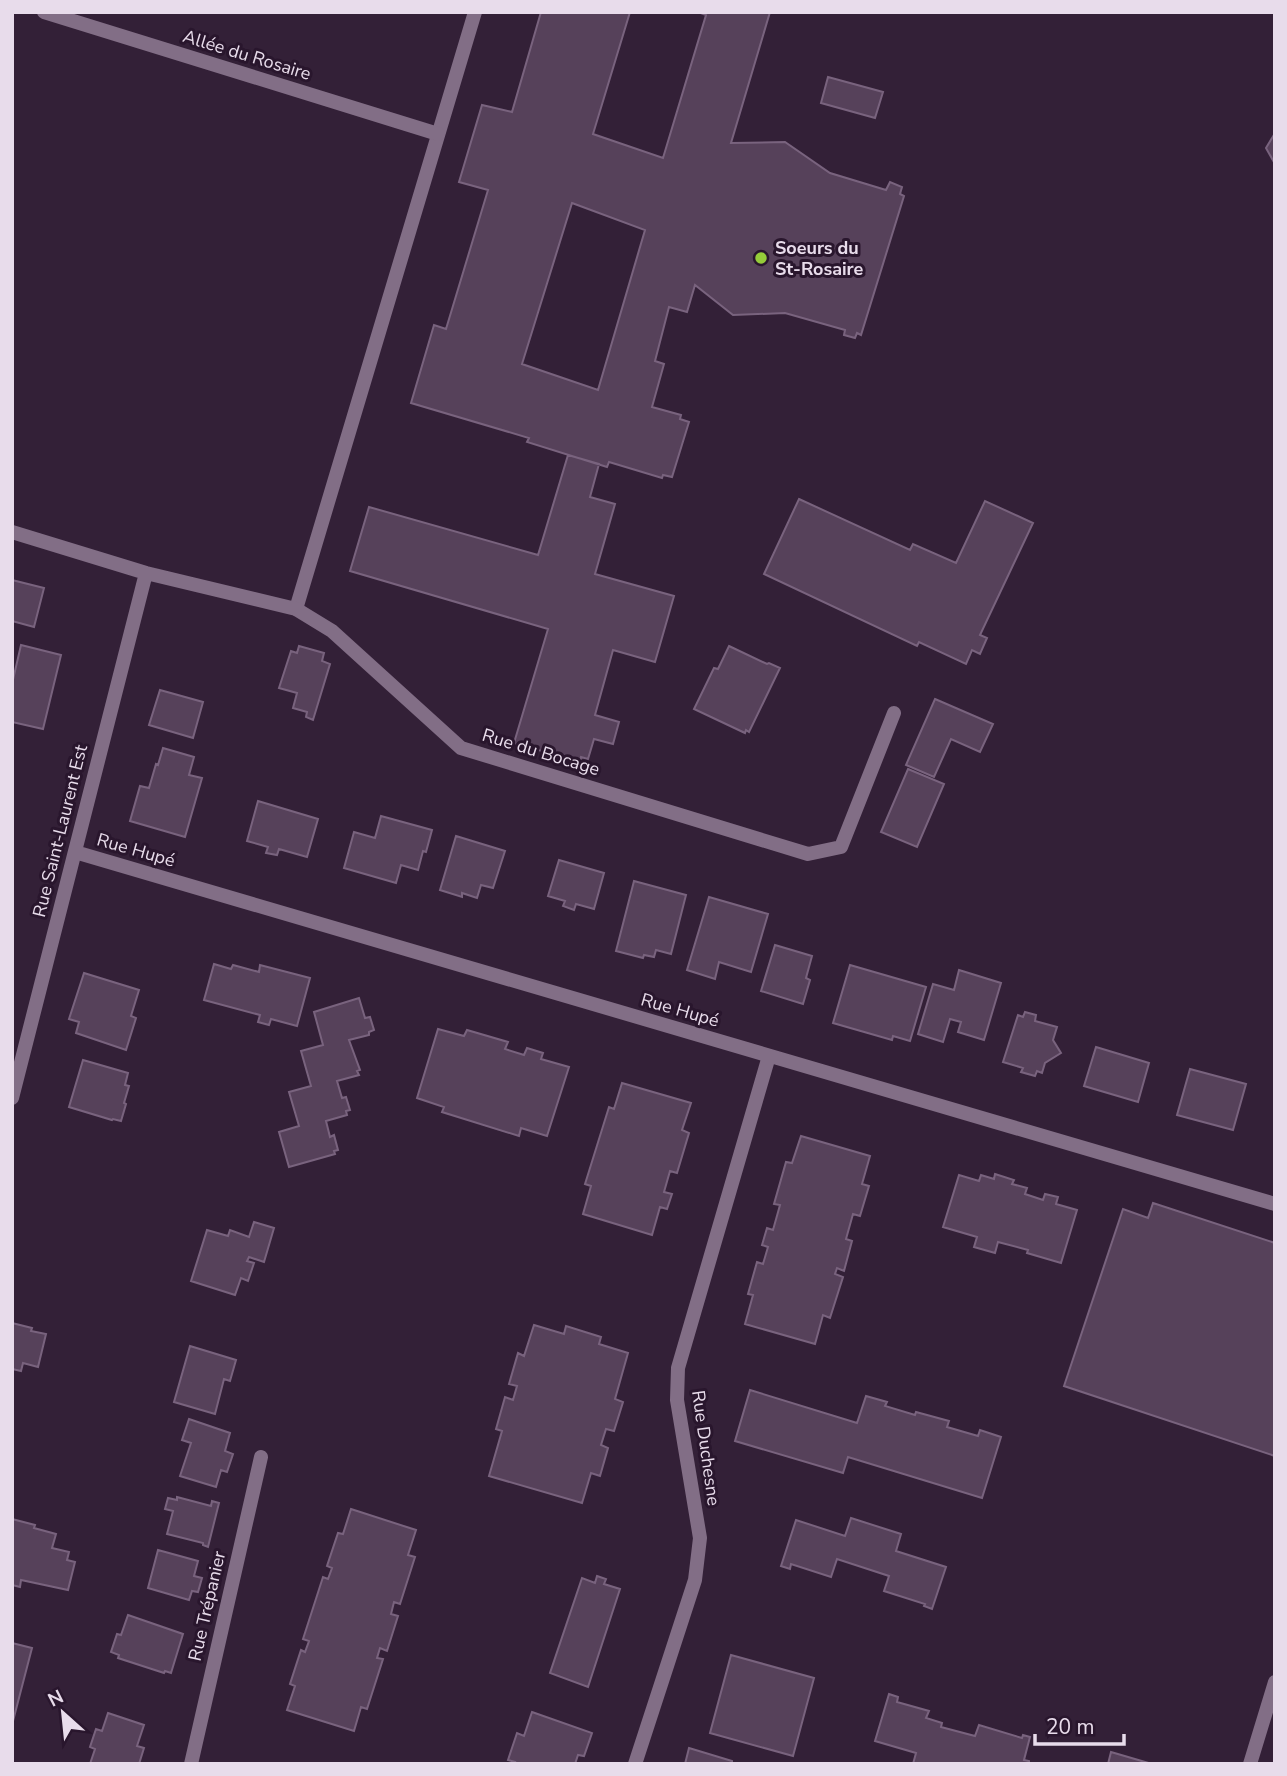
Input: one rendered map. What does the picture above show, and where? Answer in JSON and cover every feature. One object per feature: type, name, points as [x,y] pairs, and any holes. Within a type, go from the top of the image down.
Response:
[{"type":"street","name":"Allée du Rosaire","points":[[44,12],[438,134]]},
{"type":"street","points":[[296,609],[475,12]]},
{"type":"street","name":"Rue du Bocage","points":[[12,532],[146,573],[296,609],[332,631],[461,748],[808,854],[841,848],[894,713]]},
{"type":"street","name":"Rue Saint-Laurent Est","points":[[12,1098],[146,573]]},
{"type":"street","name":"Rue Hupé","points":[[75,852],[1275,1204]]},
{"type":"street","name":"Rue Duchesne","points":[[635,1764],[695,1580],[700,1538],[677,1400],[678,1368],[769,1056]]},
{"type":"street","name":"Rue Trépanier","points":[[191,1764],[261,1457]]},
{"type":"street","points":[[1250,1764],[1275,1682]]},
{"type":"building","name":"Soeurs du St-Rosaire","points":[[541,12],[630,12],[593,134],[663,158],[706,15],[698,12],[770,12],[731,143],[785,142],[830,173],[886,190],[890,182],[902,187],[900,194],[904,196],[861,335],[857,333],[855,338],[844,335],[845,330],[785,313],[733,315],[695,285],[687,312],[669,307],[655,361],[664,364],[652,407],[681,415],[680,419],[689,422],[672,477],[663,475],[662,478],[609,462],[607,467],[527,442],[529,438],[411,403],[434,325],[446,329],[488,190],[459,182],[482,105],[512,112]],"holes":[[[572,203],[645,230],[598,390],[522,364]]]},
{"type":"building","points":[[828,77],[883,92],[875,118],[821,103]]},
{"type":"building","points":[[1275,133],[1275,164],[1266,148]]},
{"type":"building","points":[[568,455],[599,464],[590,497],[615,504],[595,574],[674,596],[655,662],[613,650],[595,715],[619,722],[613,744],[594,739],[588,759],[581,757],[580,762],[514,743],[548,629],[350,571],[369,507],[538,555]]},
{"type":"building","points":[[799,499],[910,550],[913,544],[956,563],[985,501],[1033,523],[980,635],[987,638],[980,654],[972,650],[966,664],[919,642],[917,646],[764,574]]},
{"type":"building","points":[[12,580],[44,588],[34,627],[12,621]]},
{"type":"building","points":[[21,645],[61,655],[43,729],[12,722],[12,684]]},
{"type":"building","points":[[299,646],[324,653],[322,661],[330,664],[313,720],[306,717],[307,712],[293,708],[297,693],[279,688],[291,651],[297,653]]},
{"type":"building","points":[[729,646],[780,668],[749,732],[746,730],[745,733],[694,709],[714,668],[718,669]]},
{"type":"building","points":[[160,690],[203,702],[193,738],[149,725]]},
{"type":"building","points":[[935,699],[993,724],[980,752],[951,739],[934,777],[906,765]]},
{"type":"building","points":[[163,748],[194,757],[189,775],[202,778],[185,837],[130,821],[140,786],[149,788]]},
{"type":"building","points":[[908,769],[944,784],[917,847],[881,832]]},
{"type":"building","points":[[258,801],[318,819],[307,857],[279,849],[277,855],[266,853],[268,847],[247,841]]},
{"type":"building","points":[[381,816],[432,830],[418,870],[401,865],[396,883],[344,868],[354,832],[375,838]]},
{"type":"building","points":[[456,836],[505,851],[493,888],[481,885],[477,898],[462,893],[462,897],[440,890]]},
{"type":"building","points":[[559,860],[604,873],[594,909],[576,904],[574,910],[563,906],[565,901],[548,896]]},
{"type":"building","points":[[634,881],[686,895],[671,954],[656,950],[654,957],[644,955],[643,958],[616,951]]},
{"type":"building","points":[[709,897],[768,914],[751,972],[719,962],[715,979],[687,970]]},
{"type":"building","points":[[775,945],[812,956],[806,978],[810,980],[803,1004],[761,991]]},
{"type":"building","points":[[214,964],[231,969],[233,965],[259,972],[260,965],[310,978],[297,1026],[271,1019],[269,1025],[258,1022],[260,1015],[204,1000]]},
{"type":"building","points":[[850,965],[926,987],[910,1041],[893,1036],[892,1040],[833,1023]]},
{"type":"building","points":[[959,970],[1001,983],[984,1040],[958,1032],[961,1022],[950,1019],[943,1042],[918,1034],[933,984],[954,990]]},
{"type":"building","points":[[84,973],[139,990],[131,1016],[136,1018],[126,1050],[76,1033],[79,1022],[69,1019]]},
{"type":"building","points":[[359,998],[365,1018],[370,1017],[374,1030],[369,1032],[369,1035],[349,1040],[360,1070],[357,1071],[359,1075],[337,1081],[342,1098],[346,1097],[350,1110],[346,1111],[347,1115],[326,1121],[330,1137],[334,1135],[338,1150],[334,1151],[335,1154],[289,1167],[279,1132],[299,1126],[289,1092],[311,1086],[301,1051],[323,1045],[314,1012]]},
{"type":"building","points":[[1025,1012],[1036,1015],[1035,1021],[1057,1027],[1053,1040],[1061,1053],[1045,1063],[1042,1073],[1037,1071],[1035,1076],[1021,1072],[1023,1068],[1003,1062],[1018,1015],[1023,1017]]},
{"type":"building","points":[[438,1029],[464,1036],[467,1030],[508,1042],[505,1049],[524,1055],[527,1048],[543,1053],[541,1059],[569,1067],[547,1136],[521,1128],[519,1136],[442,1112],[444,1107],[417,1098]]},
{"type":"building","points":[[1096,1047],[1149,1063],[1138,1102],[1084,1086]]},
{"type":"building","points":[[83,1060],[128,1073],[125,1085],[129,1086],[121,1121],[69,1107]]},
{"type":"building","points":[[1190,1069],[1246,1084],[1233,1130],[1177,1115]]},
{"type":"building","points":[[622,1083],[691,1103],[682,1130],[689,1133],[677,1173],[670,1171],[664,1192],[672,1194],[667,1209],[660,1207],[652,1235],[583,1214],[591,1186],[585,1184],[609,1107],[614,1109]]},
{"type":"building","points":[[801,1136],[870,1156],[862,1184],[869,1186],[860,1216],[853,1214],[846,1239],[852,1241],[844,1271],[837,1268],[835,1274],[843,1277],[830,1318],[823,1315],[815,1344],[745,1324],[753,1295],[748,1294],[757,1262],[763,1264],[768,1247],[762,1245],[767,1228],[773,1230],[780,1205],[774,1204],[786,1162],[792,1163]]},
{"type":"building","points":[[995,1174],[1014,1180],[1012,1184],[1027,1188],[1025,1194],[1043,1200],[1045,1194],[1058,1197],[1056,1204],[1077,1210],[1061,1263],[998,1242],[995,1253],[974,1247],[977,1237],[943,1227],[959,1175],[979,1181],[981,1175],[994,1179]]},
{"type":"building","points":[[1153,1203],[1275,1243],[1275,1456],[1064,1386],[1123,1209],[1148,1218]]},
{"type":"building","points":[[254,1222],[274,1228],[264,1262],[249,1257],[247,1261],[254,1263],[248,1281],[241,1278],[235,1295],[191,1281],[207,1230],[228,1236],[230,1230],[249,1237]]},
{"type":"building","points":[[12,1323],[46,1334],[38,1367],[23,1363],[21,1371],[12,1369]]},
{"type":"building","points":[[534,1325],[564,1334],[566,1326],[601,1337],[599,1344],[628,1353],[615,1399],[623,1402],[614,1431],[606,1429],[601,1445],[608,1448],[600,1476],[591,1473],[582,1503],[489,1476],[502,1431],[496,1429],[505,1397],[513,1400],[517,1386],[509,1384],[518,1353],[524,1356]]},
{"type":"building","points":[[190,1346],[236,1360],[230,1381],[224,1379],[215,1414],[174,1402]]},
{"type":"building","points":[[750,1390],[857,1423],[866,1396],[887,1402],[885,1406],[949,1421],[947,1427],[978,1436],[980,1430],[1001,1437],[982,1498],[848,1457],[843,1473],[735,1441]]},
{"type":"building","points":[[189,1419],[230,1433],[225,1451],[233,1454],[227,1472],[221,1470],[216,1487],[180,1476],[191,1443],[182,1440]]},
{"type":"building","points":[[177,1497],[211,1506],[212,1501],[219,1503],[208,1547],[203,1543],[167,1534],[173,1511],[165,1509],[168,1498],[177,1500]]},
{"type":"building","points":[[351,1509],[416,1530],[408,1555],[415,1557],[400,1604],[394,1602],[391,1614],[398,1616],[387,1651],[380,1648],[377,1658],[383,1659],[367,1709],[361,1707],[354,1731],[287,1710],[295,1686],[290,1684],[301,1650],[305,1652],[309,1641],[303,1639],[323,1577],[328,1579],[332,1568],[327,1566],[338,1533],[343,1534]]},
{"type":"building","points":[[851,1518],[901,1534],[896,1551],[946,1567],[932,1609],[924,1606],[925,1604],[884,1591],[889,1576],[837,1559],[831,1577],[791,1564],[790,1569],[781,1566],[796,1520],[845,1536]]},
{"type":"building","points":[[12,1519],[56,1534],[52,1548],[69,1552],[67,1560],[75,1562],[68,1590],[21,1580],[20,1587],[12,1585]]},
{"type":"building","points":[[158,1550],[198,1561],[194,1576],[202,1578],[198,1592],[192,1591],[189,1600],[148,1588]]},
{"type":"building","points":[[597,1576],[606,1579],[604,1584],[620,1589],[588,1687],[550,1673],[582,1578],[595,1583]]},
{"type":"building","points":[[128,1615],[183,1634],[171,1673],[118,1658],[119,1655],[111,1652]]},
{"type":"building","points":[[12,1643],[32,1648],[13,1721],[12,1720]]},
{"type":"building","points":[[731,1655],[814,1678],[793,1756],[710,1733]]},
{"type":"building","points":[[889,1694],[898,1697],[897,1702],[929,1711],[926,1718],[942,1723],[941,1727],[975,1736],[979,1725],[1022,1738],[1023,1735],[1030,1737],[1024,1760],[1029,1761],[1029,1764],[913,1764],[916,1753],[875,1741]]},
{"type":"building","points":[[532,1712],[592,1733],[584,1756],[578,1755],[575,1764],[514,1764],[515,1762],[508,1760],[517,1733],[524,1736]]},
{"type":"building","points":[[108,1713],[144,1725],[137,1746],[144,1748],[139,1764],[90,1764],[95,1749],[90,1747],[96,1729],[102,1731]]},
{"type":"building","points":[[689,1748],[732,1761],[732,1764],[685,1764]]},
{"type":"building","points":[[1111,1752],[1152,1764],[1108,1764]]},
{"type":"place","name":"Soeurs du St-Rosaire","points":[[761,258]]}]
